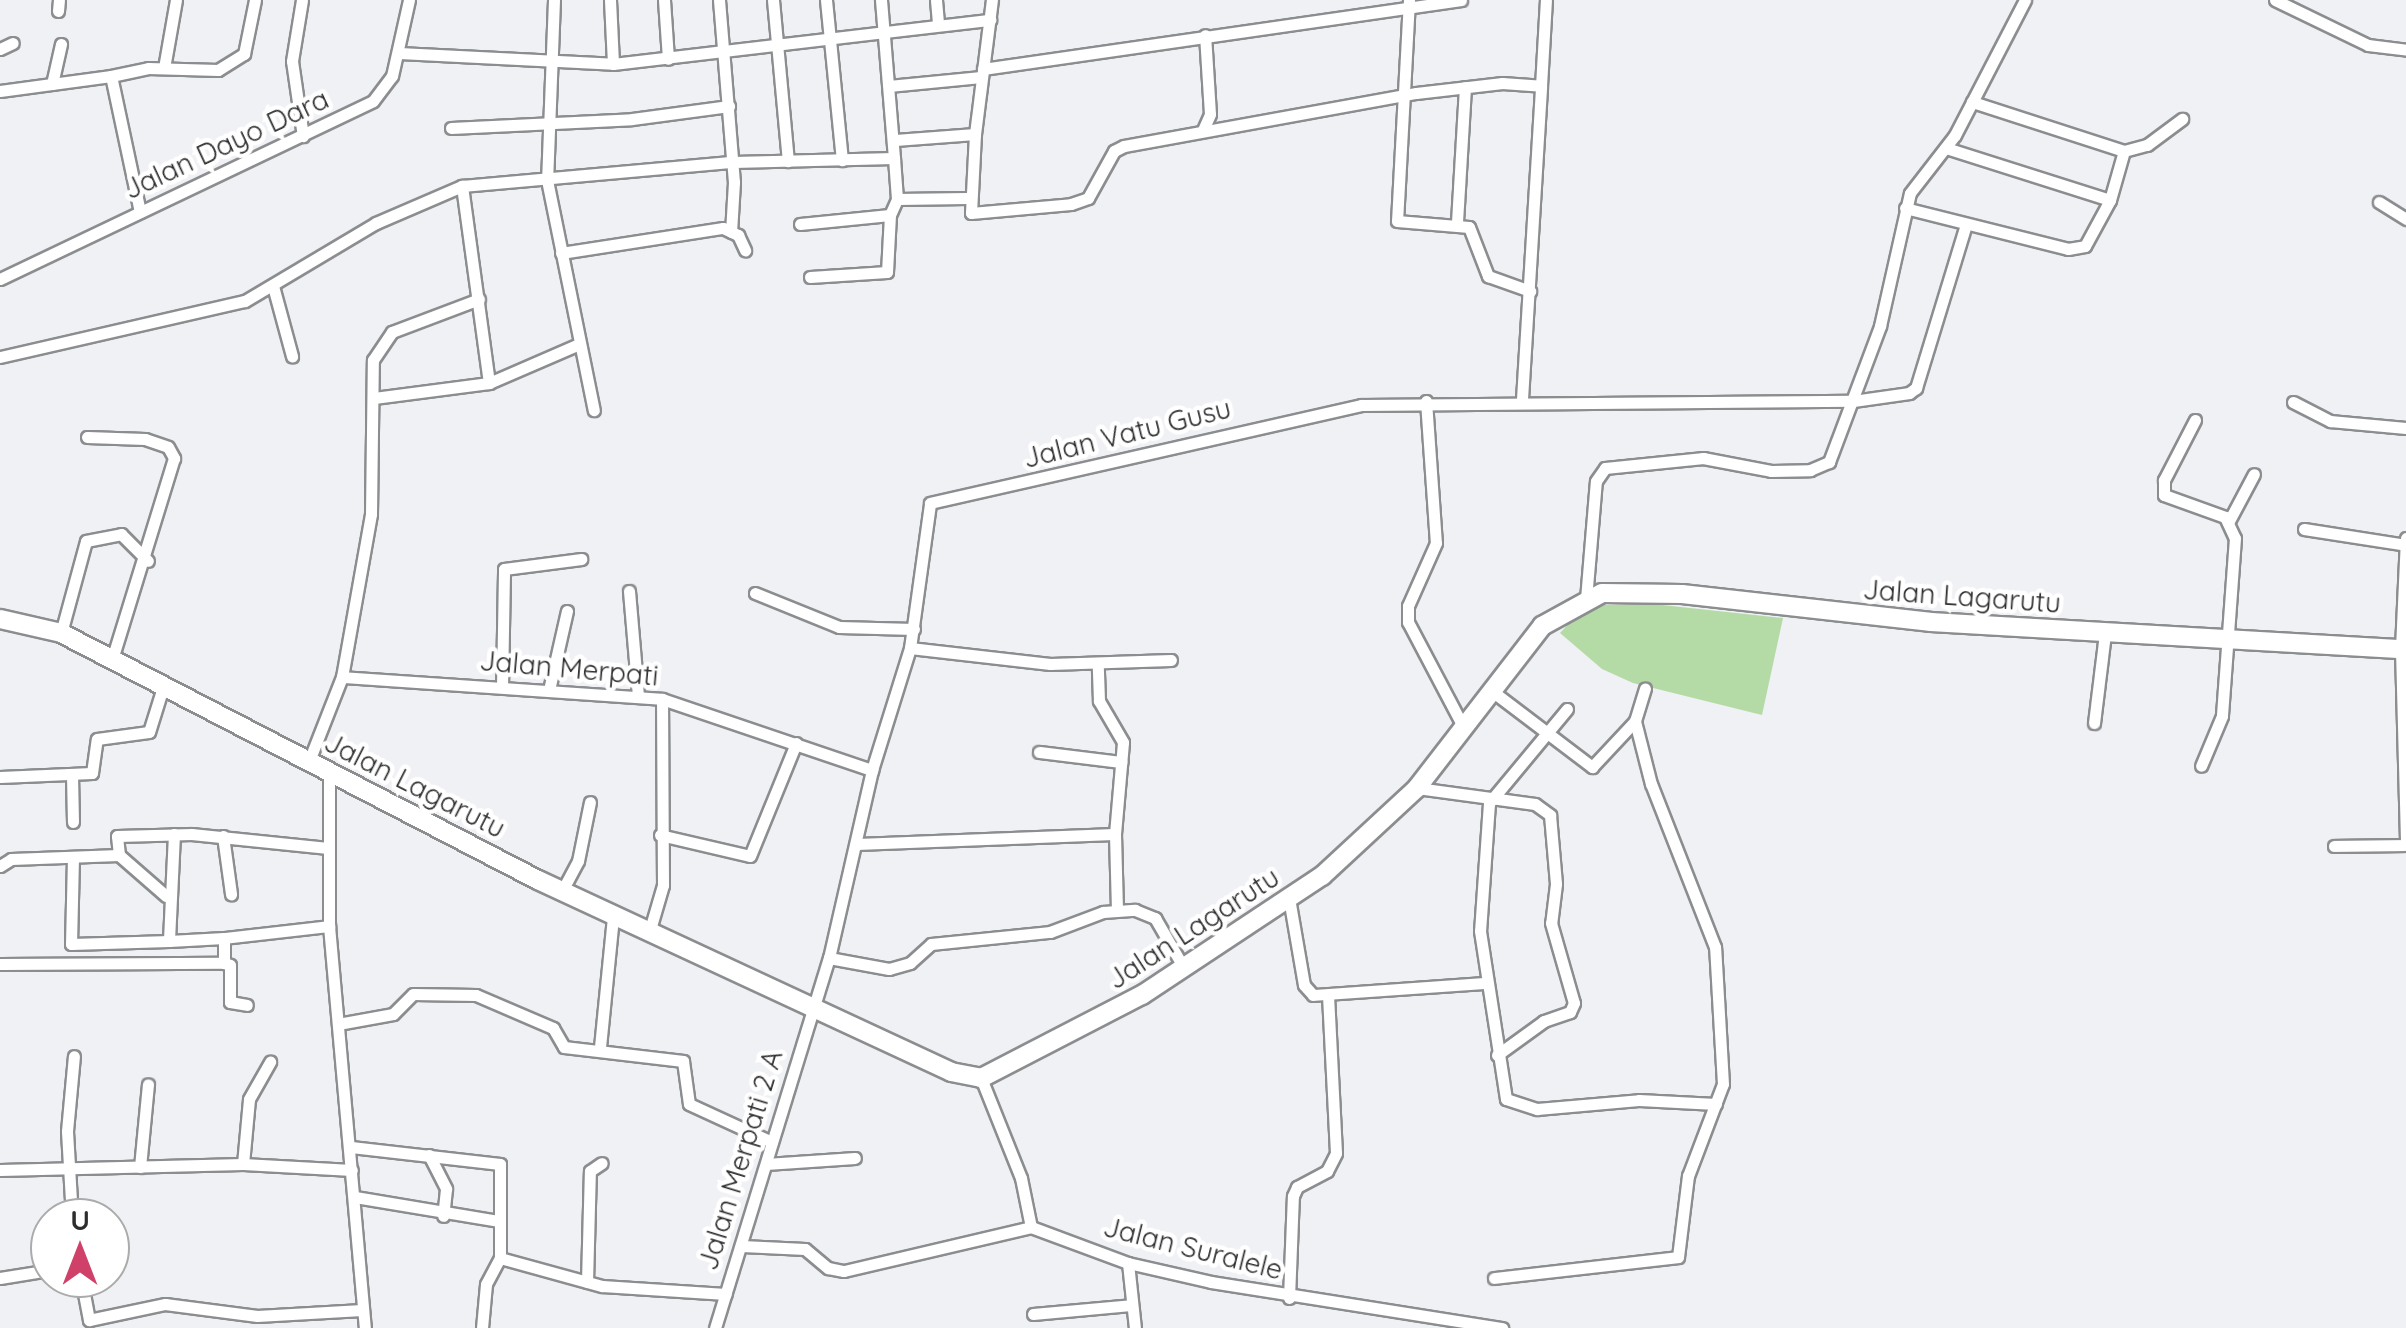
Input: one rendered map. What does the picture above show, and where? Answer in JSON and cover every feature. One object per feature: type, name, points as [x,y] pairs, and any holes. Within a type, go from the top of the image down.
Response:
[{"type":"street","points":[[164,68],[176,0]]},
{"type":"street","points":[[0,90],[164,68],[209,74],[236,61],[244,52],[255,0]]},
{"type":"street","points":[[302,0],[292,61],[303,136]]},
{"type":"street","name":"Jalan Dayo Dara","points":[[0,277],[378,97],[399,53],[408,0]]},
{"type":"street","points":[[554,0],[553,62],[545,126],[548,180],[577,346],[594,410]]},
{"type":"street","points":[[610,0],[613,64]]},
{"type":"street","points":[[664,0],[668,58]]},
{"type":"street","points":[[719,0],[732,162],[731,232],[744,250]]},
{"type":"street","points":[[773,0],[788,161]]},
{"type":"street","points":[[826,0],[842,160]]},
{"type":"street","points":[[810,278],[887,272],[890,215],[897,199],[881,0]]},
{"type":"street","points":[[936,0],[938,23]]},
{"type":"street","points":[[992,0],[967,198],[971,213],[1080,202],[1114,151],[1203,130],[1401,96],[1465,88],[1541,86]]},
{"type":"street","points":[[889,86],[1018,69],[1409,2],[1461,0]]},
{"type":"street","points":[[1522,399],[1546,0]]},
{"type":"street","points":[[1586,599],[1600,470],[1703,458],[1771,470],[1816,469],[1836,452],[1880,326],[1904,208],[1918,180],[1946,148],[2026,0]]},
{"type":"street","points":[[2275,0],[2295,4],[2368,45],[2406,50]]},
{"type":"street","points":[[1409,2],[1397,221],[1457,222],[1469,227],[1488,276],[1530,291]]},
{"type":"street","points":[[399,53],[613,64],[938,23],[990,20]]},
{"type":"street","points":[[1203,130],[1210,114],[1204,36]]},
{"type":"street","points":[[0,49],[14,43]]},
{"type":"street","points":[[52,84],[60,44]]},
{"type":"street","points":[[111,76],[140,212]]},
{"type":"street","points":[[1457,222],[1465,88]]},
{"type":"street","points":[[1972,102],[2124,151],[2147,146],[2182,119]]},
{"type":"street","points":[[452,128],[545,126],[729,106]]},
{"type":"street","points":[[895,140],[975,134]]},
{"type":"street","points":[[1946,148],[2110,200]]},
{"type":"street","points":[[1904,208],[2074,248],[2085,246],[2110,200],[2124,151]]},
{"type":"street","points":[[0,357],[234,305],[273,286],[376,223],[462,186],[732,162],[894,158]]},
{"type":"street","points":[[462,186],[489,383]]},
{"type":"street","points":[[897,199],[967,198]]},
{"type":"street","points":[[2380,202],[2406,219]]},
{"type":"street","points":[[800,224],[890,215]]},
{"type":"street","name":"Jalan Vatu Gusu","points":[[813,1007],[829,958],[872,770],[910,648],[930,502],[1334,408],[1522,399],[1853,400],[1916,388],[1966,224]]},
{"type":"street","points":[[562,253],[731,232]]},
{"type":"street","points":[[273,286],[292,356]]},
{"type":"street","points":[[309,762],[342,677],[371,514],[374,398],[380,341],[479,299]]},
{"type":"street","points":[[374,398],[489,383],[577,346]]},
{"type":"street","points":[[1426,401],[1436,543],[1408,606],[1408,622],[1464,728]]},
{"type":"street","points":[[2293,402],[2330,421],[2406,428]]},
{"type":"street","points":[[2195,420],[2164,480],[2164,494],[2229,521]]},
{"type":"street","points":[[88,436],[131,436],[173,452],[148,561],[112,658]]},
{"type":"street","points":[[2201,766],[2222,716],[2224,640],[2235,538],[2229,521],[2254,474]]},
{"type":"street","points":[[2304,528],[2406,541],[2405,845],[2334,846]]},
{"type":"street","points":[[60,633],[86,541],[121,534],[148,561]]},
{"type":"street","points":[[502,687],[504,569],[581,559]]},
{"type":"street","points":[[629,591],[638,697]]},
{"type":"street","name":"Jalan Lagarutu","points":[[0,619],[60,633],[562,891],[951,1072],[981,1078],[1061,1041],[1184,968],[1289,898],[1417,788],[1542,626],[1586,599],[1615,591],[1664,592],[1867,617],[2403,649]]},
{"type":"street","points":[[755,593],[839,627],[914,629]]},
{"type":"street","points":[[549,690],[567,611]]},
{"type":"street","points":[[2094,722],[2105,633]]},
{"type":"street","points":[[910,648],[972,658],[1098,663],[1172,660]]},
{"type":"street","points":[[1098,663],[1098,701],[1123,742],[1115,834],[1117,910]]},
{"type":"street","name":"Jalan Merpati","points":[[342,677],[662,699],[872,770]]},
{"type":"street","points":[[0,777],[95,771],[100,737],[148,732],[162,687]]},
{"type":"street","points":[[1492,691],[1592,767],[1635,721],[1645,689]]},
{"type":"street","points":[[649,932],[664,885],[660,835],[662,699]]},
{"type":"street","points":[[1567,709],[1489,803],[1480,931],[1506,1099],[1521,1108],[1639,1100],[1716,1104]]},
{"type":"street","points":[[1494,1278],[1678,1257],[1688,1176],[1716,1104],[1726,1060],[1716,946],[1651,784],[1635,721]]},
{"type":"street","points":[[660,835],[748,857],[796,743]]},
{"type":"street","points":[[1040,752],[1120,762]]},
{"type":"street","points":[[329,772],[329,926],[352,1147],[365,1328]]},
{"type":"street","points":[[72,775],[73,822]]},
{"type":"street","points":[[1417,788],[1489,803],[1535,804],[1550,815],[1556,884],[1551,923],[1574,1003],[1570,1012],[1544,1021],[1497,1055]]},
{"type":"street","points":[[562,891],[578,861],[590,802]]},
{"type":"street","points":[[169,942],[166,896],[174,834]]},
{"type":"street","points":[[856,844],[1115,834]]},
{"type":"street","points":[[119,855],[120,835],[223,836],[327,848]]},
{"type":"street","points":[[223,836],[231,894]]},
{"type":"street","points":[[0,866],[7,859],[119,855],[166,896]]},
{"type":"street","points":[[73,857],[70,944],[169,942],[329,926]]},
{"type":"street","points":[[1289,898],[1304,984],[1313,995],[1486,984]]},
{"type":"street","points":[[829,958],[889,970],[910,962],[931,944],[1050,932],[1117,910],[1151,913],[1184,968]]},
{"type":"street","points":[[600,1047],[614,916]]},
{"type":"street","points":[[224,938],[224,962]]},
{"type":"street","points":[[0,964],[224,962],[230,965],[230,1002],[247,1005]]},
{"type":"street","points":[[338,1024],[393,1014],[413,994],[466,994],[550,1026],[564,1047],[600,1047],[686,1062],[689,1104],[772,1142]]},
{"type":"street","points":[[1290,1298],[1296,1186],[1327,1171],[1336,1153],[1328,995]]},
{"type":"street","name":"Jalan Merpati 2 A","points":[[716,1328],[813,1007]]},
{"type":"street","points":[[70,1198],[67,1172],[74,1056]]},
{"type":"street","points":[[242,1164],[249,1099],[270,1062]]},
{"type":"street","points":[[742,1246],[804,1250],[828,1268],[844,1270],[1031,1227],[1021,1178],[981,1078]]},
{"type":"street","points":[[140,1168],[148,1084]]},
{"type":"street","points":[[352,1147],[500,1164],[500,1258],[486,1284],[482,1328]]},
{"type":"street","points":[[429,1156],[446,1189],[444,1216]]},
{"type":"street","points":[[766,1164],[855,1158]]},
{"type":"street","points":[[587,1282],[590,1171],[602,1163]]},
{"type":"street","points":[[0,1170],[67,1172],[242,1164],[352,1170]]},
{"type":"street","points":[[355,1198],[444,1216],[498,1221]]},
{"type":"street","name":"Jalan Suralele","points":[[1031,1227],[1128,1263],[1290,1298],[1441,1324],[1496,1327]]},
{"type":"street","points":[[500,1258],[587,1282],[726,1294]]},
{"type":"street","points":[[1128,1263],[1135,1328]]},
{"type":"street","points":[[0,1278],[30,1273]]},
{"type":"street","points":[[85,1298],[91,1324],[165,1304],[257,1316],[362,1310]]},
{"type":"street","points":[[1033,1314],[1132,1306]]},
{"type":"green space","points":[[1653,604],[1783,618],[1762,715],[1633,683],[1602,669],[1560,633],[1575,617],[1604,605]]}]
